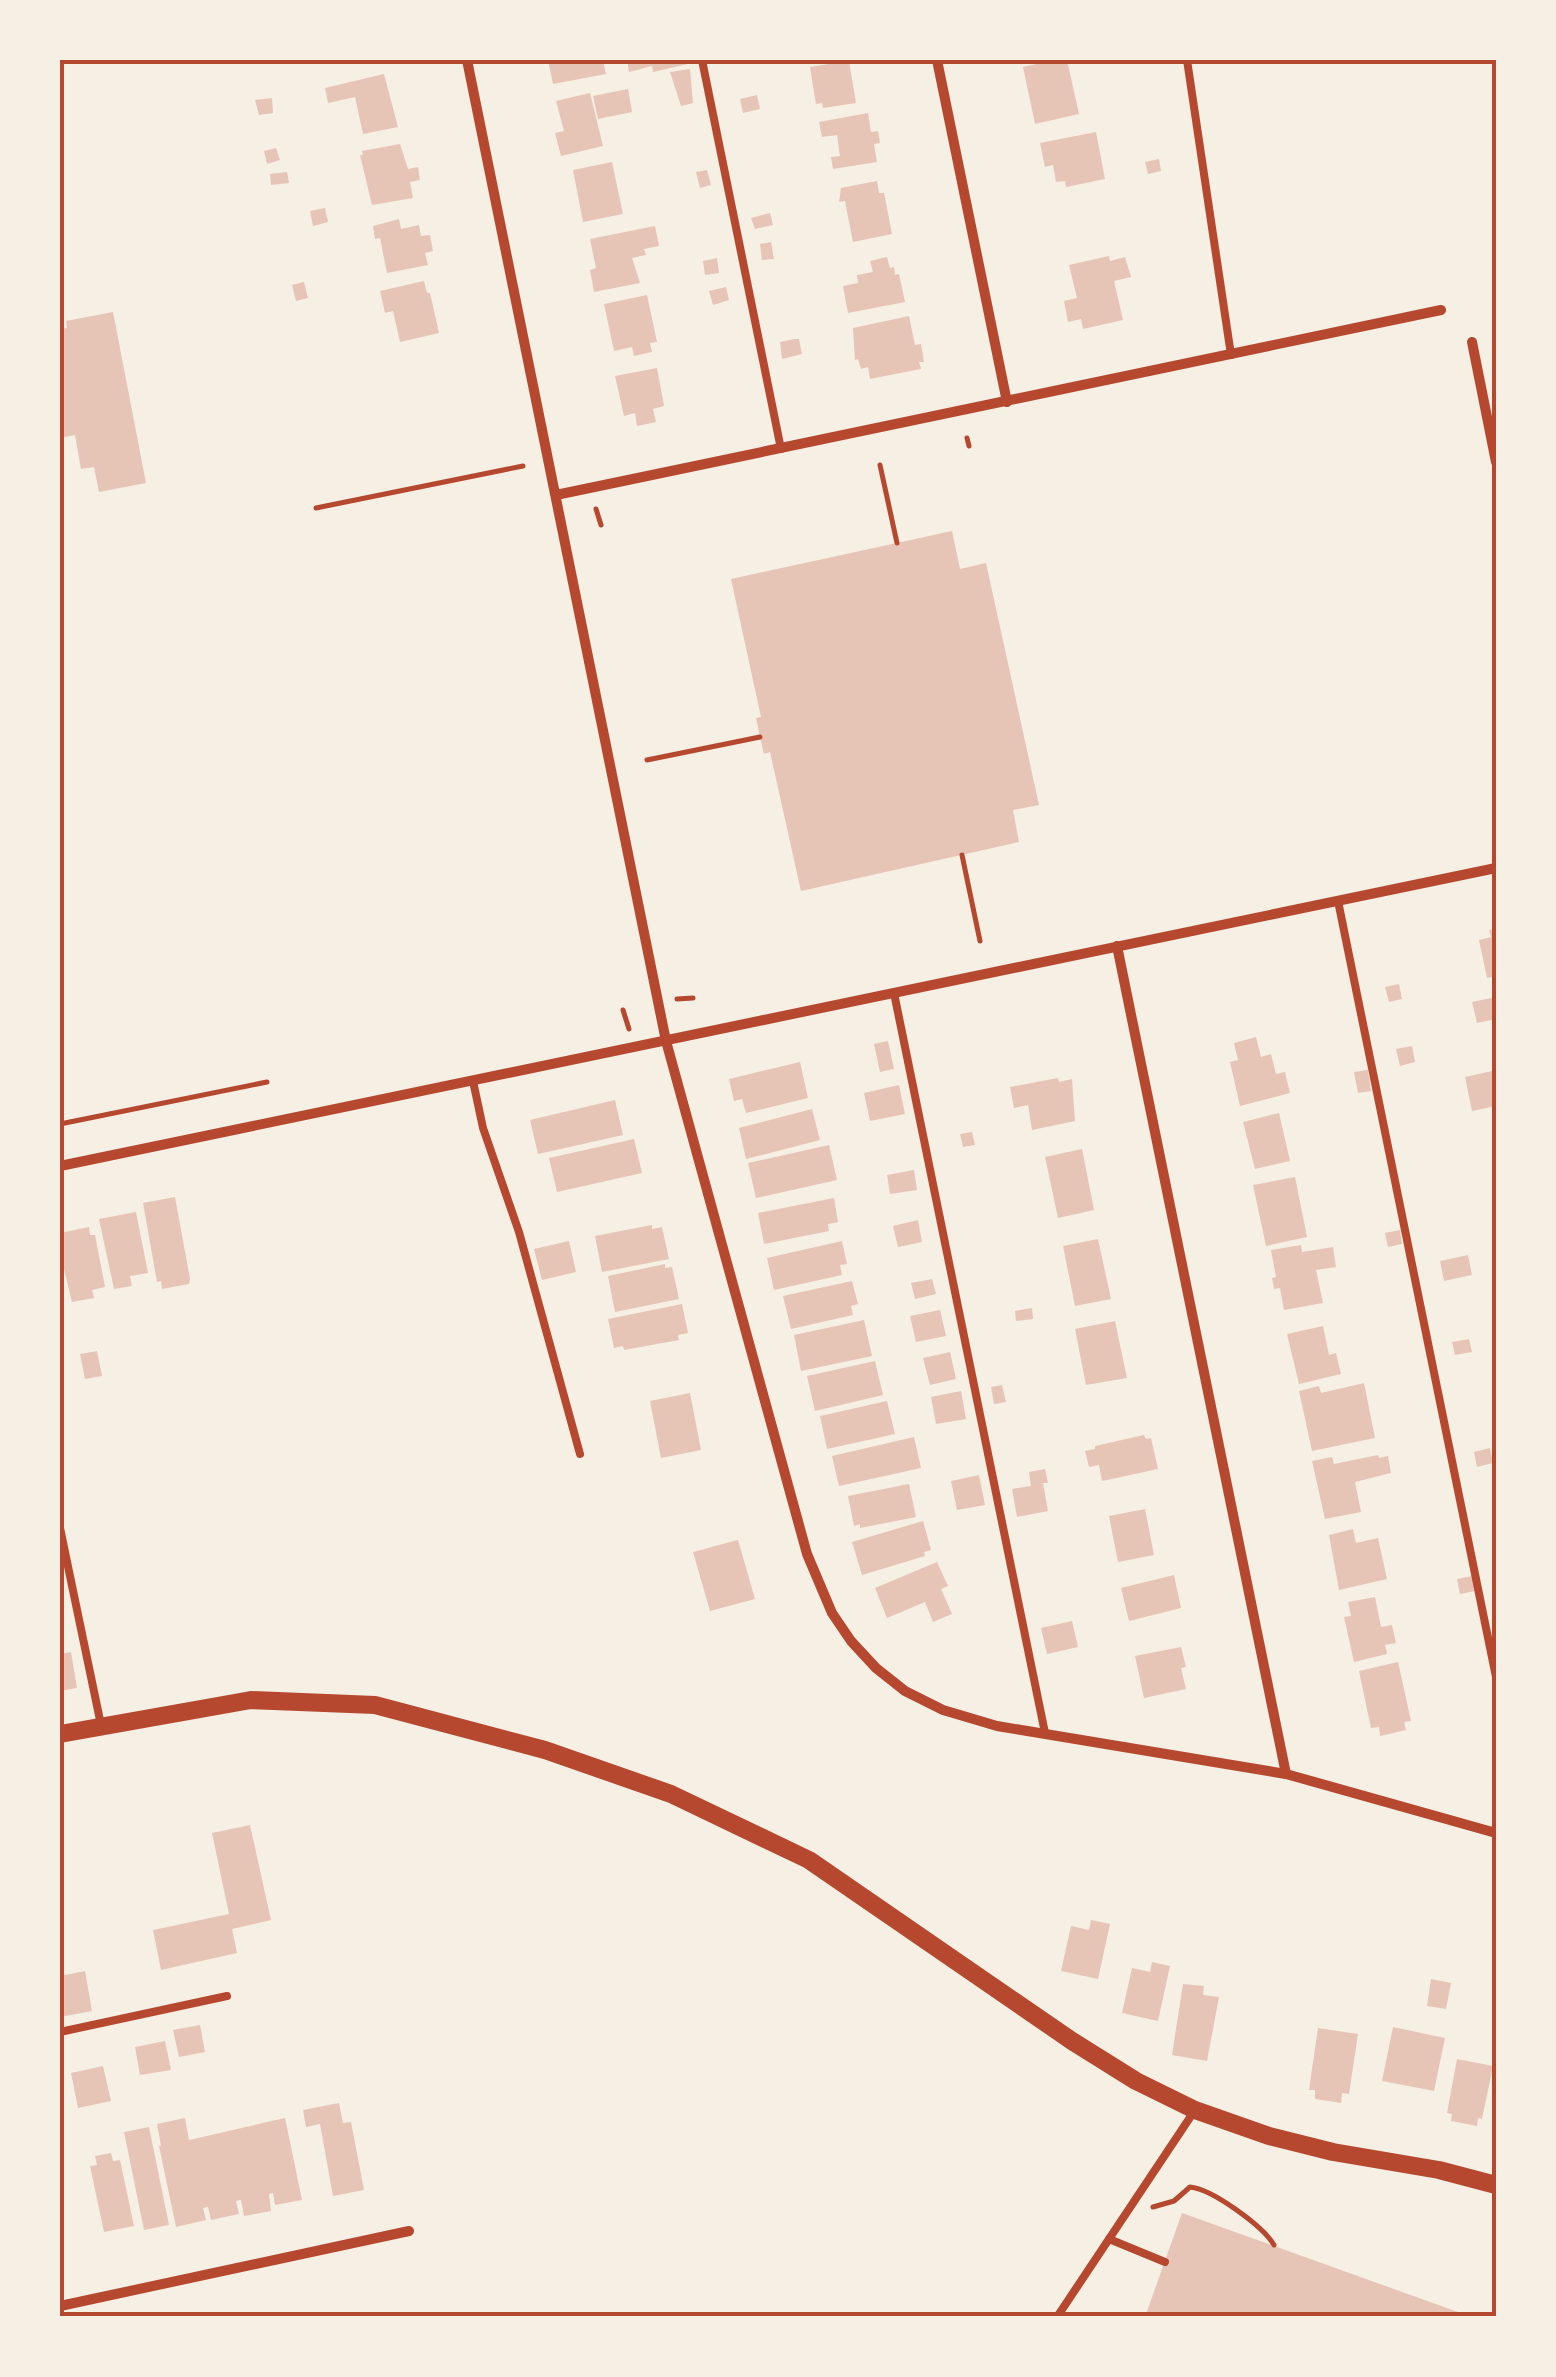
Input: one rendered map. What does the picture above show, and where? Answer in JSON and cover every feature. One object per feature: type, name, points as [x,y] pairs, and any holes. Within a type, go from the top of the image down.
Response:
[{"type":"street","points":[[467,60],[666,1041],[808,1554],[832,1612],[850,1640],[904,1691],[968,1718],[1286,1774],[1496,1834]]},
{"type":"street","points":[[937,60],[1007,402]]},
{"type":"street","points":[[556,496],[1442,310]]},
{"type":"street","points":[[1472,342],[1496,462]]},
{"type":"street","points":[[60,1166],[1496,868]]},
{"type":"street","points":[[1117,946],[1286,1774]]},
{"type":"street","points":[[60,1734],[252,1700],[375,1706],[545,1750],[653,1788],[808,1860],[1072,2041],[1136,2081],[1195,2110],[1269,2136],[1333,2152],[1439,2170],[1496,2185]]},
{"type":"street","points":[[60,2306],[408,2231]]},
{"type":"lane","points":[[702,60],[782,449]]},
{"type":"lane","points":[[1187,60],[1231,355]]},
{"type":"lane","points":[[1338,900],[1496,1677]]},
{"type":"lane","points":[[894,993],[1045,1733]]},
{"type":"lane","points":[[473,1080],[580,1454]]},
{"type":"lane","points":[[60,1528],[101,1725]]},
{"type":"lane","points":[[60,2032],[228,1996]]},
{"type":"lane","points":[[1057,2317],[1195,2110]]},
{"type":"lane","points":[[1109,2240],[1165,2262]]},
{"type":"path","points":[[967,438],[968,446]]},
{"type":"path","points":[[880,465],[897,543]]},
{"type":"path","points":[[316,508],[524,466]]},
{"type":"path","points":[[596,509],[601,525]]},
{"type":"path","points":[[648,760],[760,737]]},
{"type":"path","points":[[962,855],[980,941]]},
{"type":"path","points":[[677,999],[692,998]]},
{"type":"path","points":[[623,1010],[626,1026],[632,1031]]},
{"type":"path","points":[[60,1124],[267,1082]]},
{"type":"path","points":[[1152,2207],[1174,2201],[1190,2187],[1200,2188],[1267,2235],[1274,2245]]},
{"type":"building","points":[[548,60],[603,60],[606,74],[553,84]]},
{"type":"building","points":[[627,60],[692,63],[653,72],[652,66],[629,72]]},
{"type":"building","points":[[1067,60],[1079,114],[1035,124],[1023,67]]},
{"type":"building","points":[[849,61],[856,103],[823,108],[822,103],[816,104],[810,67]]},
{"type":"building","points":[[690,69],[693,103],[681,106],[670,72]]},
{"type":"building","points":[[384,74],[398,127],[363,134],[355,97],[328,103],[325,88]]},
{"type":"building","points":[[628,89],[632,112],[598,119],[593,96]]},
{"type":"building","points":[[590,93],[603,146],[561,156],[555,133],[564,131],[556,101]]},
{"type":"building","points":[[757,95],[760,109],[743,113],[740,99]]},
{"type":"building","points":[[272,98],[273,113],[259,115],[255,100]]},
{"type":"building","points":[[868,113],[871,132],[878,131],[880,143],[874,144],[877,162],[833,169],[831,157],[840,156],[837,135],[822,137],[819,122]]},
{"type":"building","points":[[1096,132],[1105,179],[1066,187],[1065,181],[1056,182],[1053,165],[1045,167],[1040,143]]},
{"type":"building","points":[[400,144],[408,169],[418,167],[420,180],[410,182],[413,198],[372,205],[360,155],[362,151]]},
{"type":"building","points":[[276,148],[280,160],[267,164],[264,151]]},
{"type":"building","points":[[1159,159],[1161,171],[1148,174],[1145,162]]},
{"type":"building","points":[[612,162],[623,214],[583,222],[573,170]]},
{"type":"building","points":[[707,170],[711,185],[700,188],[696,172]]},
{"type":"building","points":[[287,172],[289,183],[271,185],[270,174]]},
{"type":"building","points":[[877,181],[879,193],[884,193],[892,234],[853,242],[845,201],[839,202],[841,188]]},
{"type":"building","points":[[325,208],[328,222],[313,226],[310,211]]},
{"type":"building","points":[[770,213],[773,225],[755,229],[751,218]]},
{"type":"building","points":[[399,219],[401,229],[419,225],[421,236],[430,235],[433,251],[425,253],[428,265],[387,273],[380,238],[375,239],[373,226]]},
{"type":"building","points":[[655,226],[659,246],[644,249],[646,255],[632,258],[640,283],[594,292],[590,270],[596,268],[590,239]]},
{"type":"building","points":[[771,242],[774,259],[762,260],[760,244]]},
{"type":"building","points":[[1109,256],[1110,261],[1125,257],[1131,277],[1114,281],[1123,320],[1083,329],[1081,319],[1068,322],[1064,301],[1077,298],[1069,265]]},
{"type":"building","points":[[887,257],[890,268],[894,267],[895,275],[899,274],[905,302],[848,313],[843,286],[858,283],[857,275],[873,272],[870,261]]},
{"type":"building","points":[[717,258],[719,273],[705,275],[703,261]]},
{"type":"building","points":[[424,281],[439,333],[400,342],[393,311],[385,313],[380,291]]},
{"type":"building","points":[[304,282],[308,298],[296,301],[292,285]]},
{"type":"building","points":[[726,287],[729,300],[713,305],[709,291]]},
{"type":"building","points":[[647,295],[657,342],[650,343],[652,352],[634,356],[632,347],[614,351],[604,304]]},
{"type":"building","points":[[113,312],[146,483],[99,492],[94,467],[81,469],[75,435],[60,438],[60,329],[67,328],[66,321]]},
{"type":"building","points":[[909,316],[915,345],[921,344],[921,369],[870,379],[868,367],[861,369],[858,359],[855,360],[853,328]]},
{"type":"building","points":[[799,339],[802,354],[782,359],[780,342]]},
{"type":"building","points":[[657,368],[664,406],[653,409],[656,422],[637,426],[635,413],[624,416],[615,376]]},
{"type":"building","points":[[952,531],[960,569],[986,563],[1039,805],[1013,810],[1019,842],[801,891],[770,752],[764,754],[760,737],[756,718],[761,717],[731,579]]},
{"type":"building","points":[[1496,929],[1496,976],[1487,978],[1479,940],[1491,937],[1489,930]]},
{"type":"building","points":[[1399,984],[1402,999],[1389,1002],[1385,987]]},
{"type":"building","points":[[1496,997],[1496,1019],[1477,1023],[1472,1002]]},
{"type":"building","points":[[1256,1037],[1261,1057],[1271,1054],[1276,1074],[1285,1072],[1290,1093],[1240,1106],[1230,1062],[1238,1060],[1234,1043]]},
{"type":"building","points":[[888,1041],[894,1069],[880,1072],[874,1044]]},
{"type":"building","points":[[1412,1046],[1415,1062],[1400,1066],[1396,1049]]},
{"type":"building","points":[[800,1062],[808,1098],[746,1113],[742,1099],[734,1101],[729,1079]]},
{"type":"building","points":[[1368,1070],[1371,1091],[1358,1093],[1354,1072]]},
{"type":"building","points":[[1492,1071],[1496,1106],[1472,1111],[1465,1077]]},
{"type":"building","points":[[1058,1078],[1059,1082],[1072,1079],[1075,1121],[1032,1130],[1028,1105],[1014,1108],[1010,1087]]},
{"type":"building","points":[[899,1085],[905,1114],[870,1121],[864,1093]]},
{"type":"building","points":[[615,1100],[623,1135],[538,1154],[530,1120]]},
{"type":"building","points":[[812,1109],[820,1140],[746,1159],[739,1128]]},
{"type":"building","points":[[1279,1113],[1290,1161],[1255,1169],[1243,1122]]},
{"type":"building","points":[[972,1132],[975,1145],[963,1147],[960,1134]]},
{"type":"building","points":[[634,1139],[642,1173],[557,1192],[549,1158]]},
{"type":"building","points":[[829,1145],[837,1180],[756,1198],[748,1163]]},
{"type":"building","points":[[1082,1149],[1094,1210],[1058,1218],[1045,1157]]},
{"type":"building","points":[[914,1170],[917,1190],[890,1194],[887,1175]]},
{"type":"building","points":[[1295,1177],[1307,1237],[1266,1246],[1253,1185]]},
{"type":"building","points":[[175,1197],[190,1279],[189,1284],[162,1289],[161,1281],[157,1282],[143,1203]]},
{"type":"building","points":[[834,1198],[838,1222],[828,1224],[829,1231],[764,1244],[758,1213]]},
{"type":"building","points":[[136,1212],[148,1273],[130,1276],[132,1286],[114,1289],[99,1219]]},
{"type":"building","points":[[918,1220],[922,1242],[898,1247],[893,1226]]},
{"type":"building","points":[[652,1225],[652,1229],[662,1227],[669,1259],[602,1272],[595,1236]]},
{"type":"building","points":[[89,1227],[90,1235],[95,1235],[105,1287],[92,1290],[94,1298],[72,1302],[60,1252],[60,1233]]},
{"type":"building","points":[[1400,1230],[1402,1244],[1388,1247],[1385,1233]]},
{"type":"building","points":[[1098,1239],[1111,1299],[1075,1306],[1063,1246]]},
{"type":"building","points":[[569,1241],[576,1272],[542,1280],[534,1249]]},
{"type":"building","points":[[842,1241],[847,1264],[840,1265],[842,1275],[774,1290],[767,1258]]},
{"type":"building","points":[[1301,1245],[1302,1252],[1333,1247],[1336,1267],[1316,1270],[1323,1303],[1284,1310],[1280,1288],[1274,1289],[1271,1250]]},
{"type":"building","points":[[1468,1255],[1472,1275],[1444,1281],[1440,1261]]},
{"type":"building","points":[[665,1264],[665,1268],[672,1267],[679,1299],[615,1312],[608,1276]]},
{"type":"building","points":[[932,1279],[936,1294],[915,1299],[911,1283]]},
{"type":"building","points":[[852,1281],[858,1304],[851,1306],[853,1315],[791,1329],[783,1296]]},
{"type":"building","points":[[682,1304],[688,1333],[678,1335],[679,1340],[624,1350],[623,1346],[614,1348],[608,1319]]},
{"type":"building","points":[[1032,1308],[1033,1319],[1016,1321],[1015,1311]]},
{"type":"building","points":[[940,1310],[946,1336],[916,1342],[910,1316]]},
{"type":"building","points":[[864,1320],[872,1356],[801,1371],[794,1335]]},
{"type":"building","points":[[1115,1321],[1127,1378],[1086,1385],[1075,1329]]},
{"type":"building","points":[[1323,1326],[1329,1355],[1336,1353],[1341,1374],[1299,1384],[1287,1334]]},
{"type":"building","points":[[1469,1339],[1472,1352],[1455,1355],[1452,1342]]},
{"type":"building","points":[[97,1351],[102,1376],[85,1379],[80,1354]]},
{"type":"building","points":[[950,1352],[956,1379],[930,1385],[923,1358]]},
{"type":"building","points":[[875,1361],[883,1395],[815,1411],[807,1376]]},
{"type":"building","points":[[1364,1383],[1375,1438],[1312,1451],[1299,1391],[1319,1386],[1321,1393]]},
{"type":"building","points":[[1002,1385],[1006,1402],[994,1404],[991,1387]]},
{"type":"building","points":[[961,1391],[966,1419],[936,1424],[931,1397]]},
{"type":"building","points":[[690,1393],[701,1450],[661,1458],[650,1401]]},
{"type":"building","points":[[887,1401],[895,1434],[827,1449],[820,1416]]},
{"type":"building","points":[[1144,1435],[1151,1438],[1158,1469],[1102,1481],[1099,1465],[1089,1467],[1085,1451]]},
{"type":"building","points":[[914,1437],[921,1468],[839,1486],[832,1456]]},
{"type":"building","points":[[1490,1448],[1493,1463],[1477,1467],[1474,1452]]},
{"type":"building","points":[[1388,1456],[1391,1473],[1355,1482],[1361,1512],[1325,1519],[1312,1461],[1332,1457],[1334,1464]]},
{"type":"building","points":[[1045,1469],[1048,1511],[1017,1517],[1012,1489],[1031,1486],[1029,1472]]},
{"type":"building","points":[[979,1475],[985,1505],[957,1510],[951,1481]]},
{"type":"building","points":[[909,1484],[916,1517],[854,1526],[848,1496]]},
{"type":"building","points":[[1145,1509],[1154,1555],[1118,1562],[1109,1516]]},
{"type":"building","points":[[923,1521],[931,1550],[924,1552],[925,1556],[862,1575],[852,1542]]},
{"type":"building","points":[[1353,1529],[1356,1543],[1378,1538],[1387,1579],[1339,1590],[1329,1535]]},
{"type":"building","points":[[738,1540],[755,1599],[710,1611],[693,1552]]},
{"type":"building","points":[[937,1562],[948,1586],[941,1589],[952,1614],[933,1622],[925,1602],[887,1618],[875,1588]]},
{"type":"building","points":[[1174,1575],[1181,1608],[1129,1621],[1121,1588]]},
{"type":"building","points":[[1472,1576],[1475,1591],[1460,1594],[1457,1579]]},
{"type":"building","points":[[1375,1597],[1381,1627],[1392,1625],[1396,1643],[1385,1645],[1387,1654],[1354,1662],[1344,1617],[1351,1616],[1348,1602]]},
{"type":"building","points":[[1072,1621],[1078,1647],[1047,1654],[1041,1628]]},
{"type":"building","points":[[1181,1647],[1186,1689],[1144,1698],[1135,1656]]},
{"type":"building","points":[[71,1652],[77,1688],[60,1691],[60,1654]]},
{"type":"building","points":[[1398,1662],[1411,1721],[1404,1722],[1406,1730],[1380,1736],[1379,1727],[1371,1728],[1359,1671]]},
{"type":"building","points":[[250,1825],[271,1920],[232,1929],[237,1953],[161,1970],[153,1930],[229,1914],[212,1833]]},
{"type":"building","points":[[1091,1920],[1110,1924],[1098,1979],[1061,1971],[1071,1926],[1089,1930]]},
{"type":"building","points":[[1152,1962],[1170,1966],[1158,2021],[1122,2013],[1132,1968],[1150,1972]]},
{"type":"building","points":[[85,1971],[92,2011],[60,2017],[60,1976]]},
{"type":"building","points":[[1431,1979],[1451,1983],[1446,2009],[1427,2006]]},
{"type":"building","points":[[1183,1984],[1204,1986],[1203,1995],[1219,1997],[1207,2061],[1172,2055]]},
{"type":"building","points":[[200,2025],[205,2052],[179,2057],[173,2030]]},
{"type":"building","points":[[1393,2027],[1445,2038],[1434,2091],[1382,2081]]},
{"type":"building","points":[[1318,2028],[1358,2034],[1349,2094],[1342,2093],[1341,2103],[1315,2099],[1315,2090],[1309,2090]]},
{"type":"building","points":[[165,2041],[171,2070],[140,2075],[135,2047]]},
{"type":"building","points":[[1457,2059],[1493,2066],[1482,2119],[1478,2118],[1477,2126],[1451,2121],[1452,2114],[1447,2113]]},
{"type":"building","points":[[103,2066],[111,2101],[78,2108],[71,2073]]},
{"type":"building","points":[[339,2103],[343,2123],[351,2122],[364,2190],[333,2196],[320,2124],[306,2127],[303,2110]]},
{"type":"building","points":[[185,2118],[189,2140],[285,2118],[302,2200],[275,2205],[273,2193],[269,2194],[271,2211],[244,2216],[241,2200],[236,2201],[239,2214],[211,2220],[208,2207],[203,2208],[206,2220],[176,2227],[157,2124]]},
{"type":"building","points":[[149,2127],[169,2225],[144,2230],[124,2132]]},
{"type":"building","points":[[111,2153],[113,2161],[120,2160],[134,2226],[104,2232],[90,2166],[97,2165],[95,2156]]},
{"type":"building","points":[[1182,2213],[1472,2317],[1145,2317]]}]
